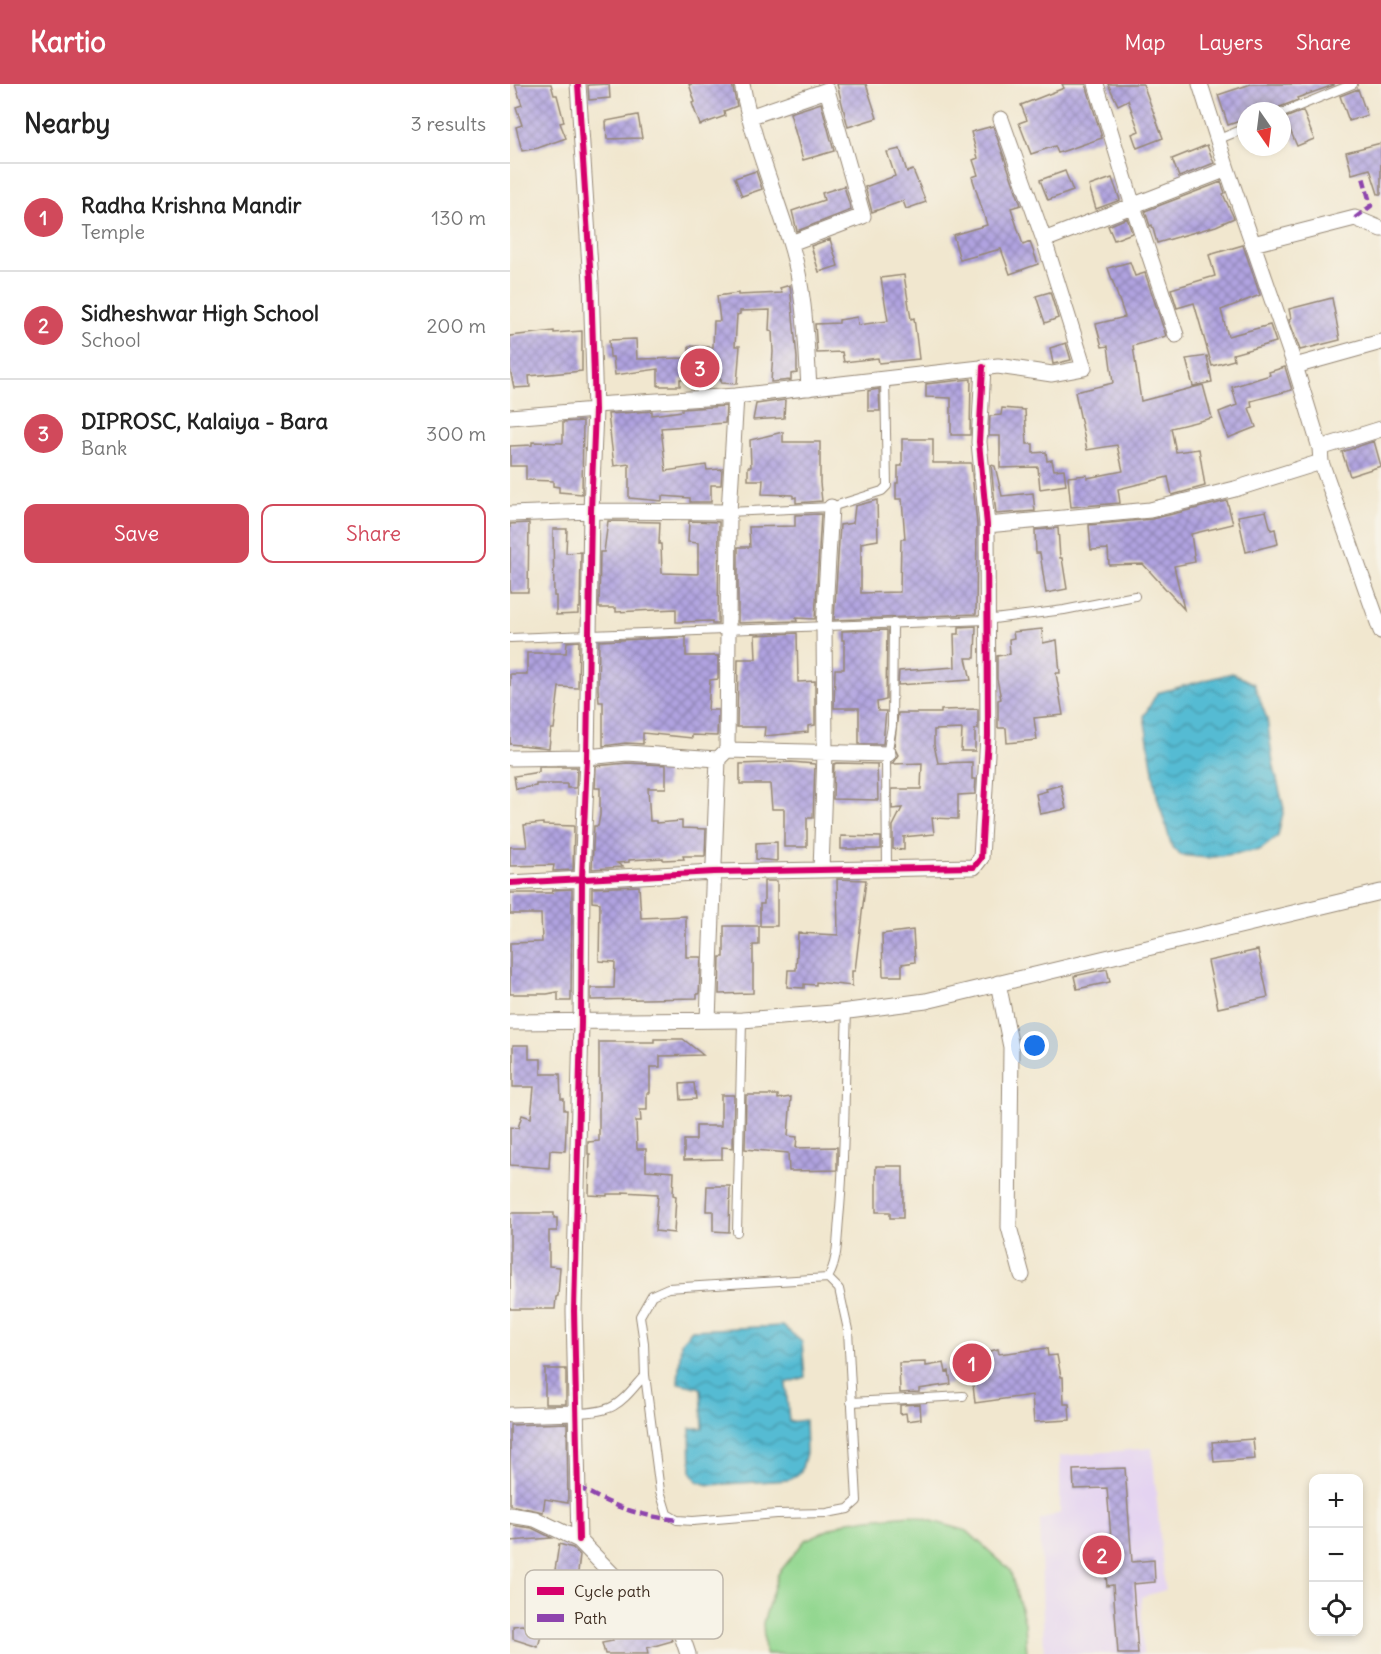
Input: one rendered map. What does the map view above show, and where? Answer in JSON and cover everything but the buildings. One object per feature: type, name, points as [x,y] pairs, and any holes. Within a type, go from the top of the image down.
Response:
[{"type":"street","points":[[578,84],[591,282],[595,408],[582,878],[574,1311],[579,1540]]},
{"type":"street","points":[[742,84],[749,117],[791,243],[802,294],[809,388]]},
{"type":"street","points":[[1096,84],[1176,335]]},
{"type":"street","points":[[1200,84],[1295,366],[1320,455],[1381,631]]},
{"type":"street","points":[[749,117],[827,90],[862,216],[791,243]]},
{"type":"street","points":[[510,417],[736,396],[983,367],[998,366],[1052,374],[1084,368],[1044,240],[1001,119]]},
{"type":"street","points":[[1044,240],[1227,169]]},
{"type":"street","points":[[1253,244],[1355,218],[1381,229]]},
{"type":"street","points":[[1295,366],[1381,342]]},
{"type":"street","points":[[510,883],[714,872],[974,867],[981,858],[988,736],[987,525],[979,442],[983,367]]},
{"type":"street","points":[[708,1020],[722,754],[729,512],[736,396]]},
{"type":"street","points":[[987,525],[1150,510],[1235,489],[1381,429]]},
{"type":"street","points":[[821,870],[825,753],[824,627],[831,507]]},
{"type":"street","points":[[510,514],[729,512]]},
{"type":"street","points":[[510,758],[587,757],[627,753],[888,754]]},
{"type":"street","points":[[510,1022],[742,1020],[847,1011],[926,1001],[1381,892]]},
{"type":"street","points":[[998,983],[1011,1047],[1009,1227],[1022,1275]]},
{"type":"street","points":[[510,1415],[576,1413]]},
{"type":"street","points":[[510,1515],[535,1520],[579,1540],[607,1570]]},
{"type":"street","points":[[683,1639],[688,1654]]},
{"type":"lane","points":[[1291,109],[1353,84]]},
{"type":"lane","points":[[1219,138],[1237,131]]},
{"type":"lane","points":[[729,512],[831,507],[882,491],[886,486],[885,378]]},
{"type":"lane","points":[[510,638],[986,620],[1064,610],[1135,596]]},
{"type":"lane","points":[[887,868],[886,761],[892,726],[892,623]]},
{"type":"lane","points":[[828,1278],[835,1266],[841,1202],[846,1107],[844,1072],[847,1011]]},
{"type":"lane","points":[[737,1232],[742,1020]]},
{"type":"lane","points":[[828,1278],[839,1289],[848,1330],[857,1501],[849,1509],[827,1513],[677,1520],[667,1514],[660,1491],[645,1375],[640,1316],[652,1295],[668,1288],[828,1278]]},
{"type":"lane","points":[[576,1413],[600,1412],[620,1403],[645,1375]]},
{"type":"lane","points":[[851,1402],[963,1396]]},
{"type":"shaded area","points":[[1152,1448],[1165,1590],[1141,1597],[1143,1654],[1044,1654],[1040,1520],[1060,1513],[1060,1456]]},
{"type":"green space","points":[[911,1515],[967,1531],[1010,1570],[1025,1623],[1027,1654],[765,1654],[763,1623],[778,1574],[805,1540],[848,1521]]},
{"type":"water","points":[[1232,673],[1254,684],[1267,719],[1273,763],[1284,809],[1278,836],[1260,850],[1207,858],[1181,855],[1172,847],[1157,796],[1144,716],[1157,693]]},
{"type":"water","points":[[783,1326],[802,1342],[805,1377],[786,1383],[789,1422],[805,1420],[806,1453],[801,1472],[789,1480],[708,1485],[697,1481],[691,1472],[690,1428],[703,1428],[701,1388],[678,1383],[681,1342],[692,1330]]},
{"type":"marked path","points":[[1355,218],[1371,206],[1363,177]]},
{"type":"marked path","points":[[578,1487],[626,1509],[649,1516],[677,1520]]},
{"type":"cycle path","points":[[578,84],[591,282],[595,410],[582,878],[574,1311],[579,1540]]},
{"type":"cycle path","points":[[510,883],[714,872],[974,867],[981,858],[988,736],[987,525],[979,442],[983,367]]},
{"type":"place","name":"DIPROSC, Kalaiya - Bara","points":[[700,368]]},
{"type":"place","name":"Radha Krishna Mandir","points":[[972,1363]]},
{"type":"place","name":"Sidheshwar High School","points":[[1102,1555]]}]
